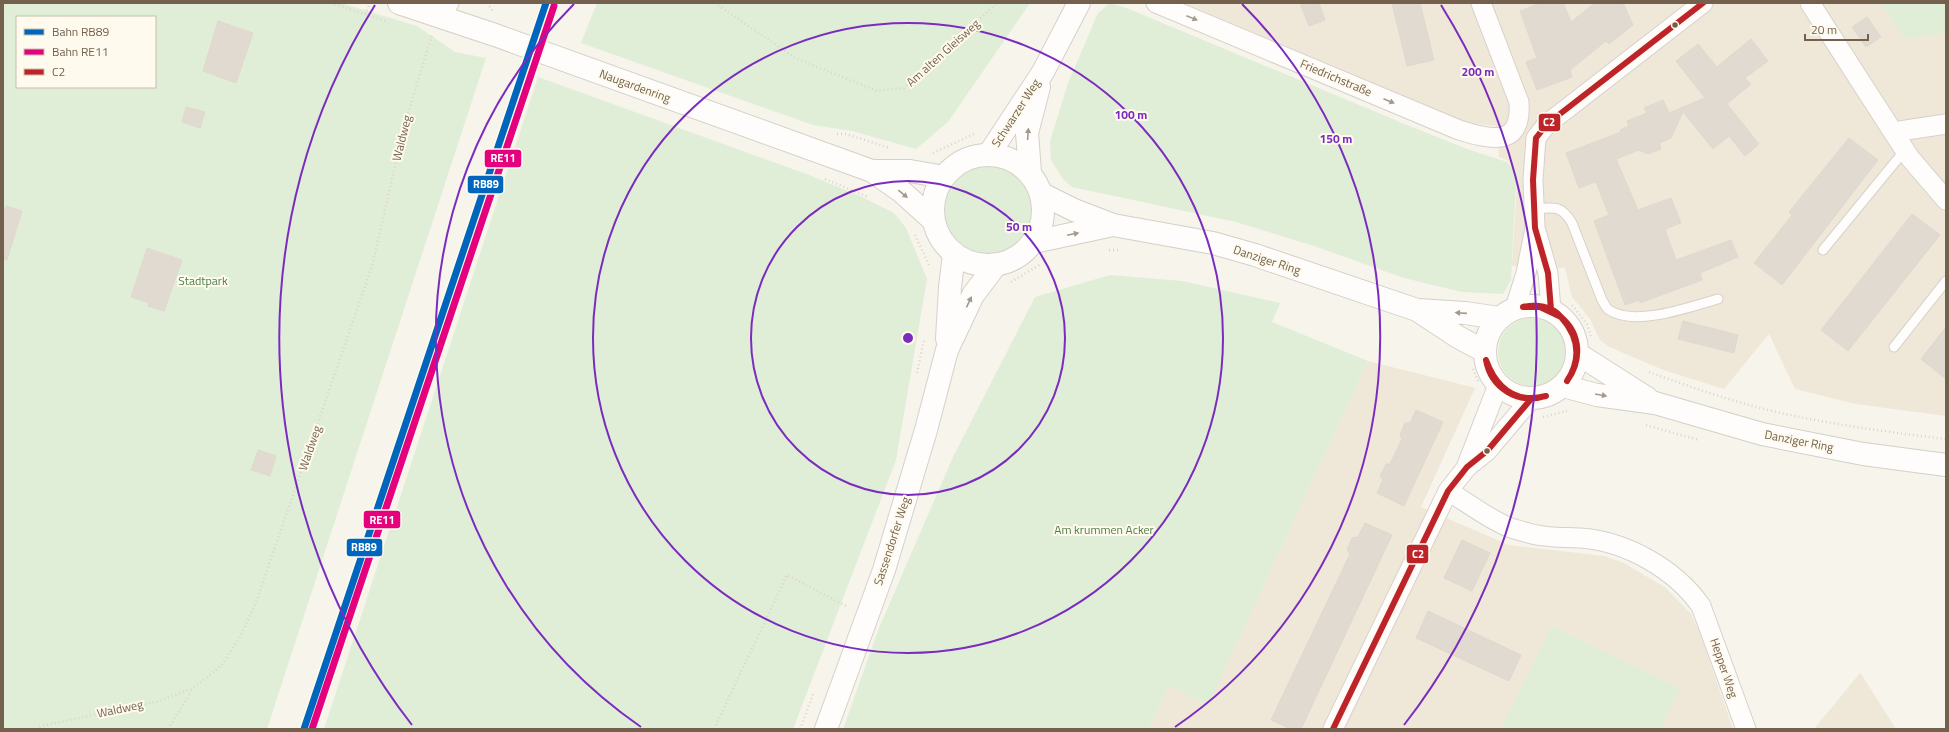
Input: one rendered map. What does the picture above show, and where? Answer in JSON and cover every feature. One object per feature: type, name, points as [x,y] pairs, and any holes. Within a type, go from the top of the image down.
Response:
[{"type":"main road","name":"Schwarzer Weg","points":[[989,154],[1042,72],[1080,3]]},
{"type":"main road","name":"Naugardenring","points":[[395,13],[437,18],[495,34],[872,171],[902,192],[933,220]]},
{"type":"main road","name":"Schwarzer Weg","points":[[1030,172],[1027,133],[1042,72]]},
{"type":"main road","points":[[989,154],[1011,159],[1030,172],[1042,194],[1044,219],[1034,242],[1017,258],[995,266],[972,264],[954,254],[940,239],[933,220],[934,197],[944,177],[956,165],[972,157],[989,154]]},
{"type":"main road","name":"Naugardenring","points":[[872,171],[910,171],[944,177]]},
{"type":"main road","name":"Danziger Ring","points":[[1042,194],[1074,210],[1113,225],[1213,243],[1255,255],[1417,310],[1458,337],[1484,351]]},
{"type":"main road","name":"Danziger Ring","points":[[1034,242],[1113,225]]},
{"type":"main road","name":"Sassendorfer Weg","points":[[947,350],[950,287],[954,254]]},
{"type":"main road","name":"Sassendorfer Weg","points":[[826,729],[884,570],[912,480],[947,350],[973,295],[995,266]]},
{"type":"main road","points":[[1533,305],[1551,310],[1566,320],[1575,336],[1578,354],[1574,372],[1563,386],[1548,396],[1534,409],[1498,385],[1488,370],[1484,351],[1488,333],[1507,313],[1533,305]]},
{"type":"main road","name":"Danziger Ring","points":[[1417,310],[1465,313],[1507,313]]},
{"type":"main road","name":"Danziger Ring","points":[[1578,354],[1655,403]]},
{"type":"main road","name":"Danziger Ring","points":[[1563,386],[1597,395],[1655,403],[1762,434],[1863,454],[1946,465]]},
{"type":"street","name":"Friedrichstraße","points":[[1156,3],[1459,130],[1495,139],[1505,136],[1515,127],[1520,114],[1519,102],[1481,3]]},
{"type":"street","points":[[1507,313],[1526,273],[1535,228],[1533,180],[1536,138],[1547,124],[1703,3]]},
{"type":"street","points":[[1810,3],[1905,150],[1946,200]]},
{"type":"street","points":[[1893,132],[1946,124]]},
{"type":"street","points":[[1535,228],[1548,273],[1551,310]]},
{"type":"street","points":[[1333,729],[1448,491],[1466,466],[1498,385]]},
{"type":"street","points":[[1466,466],[1487,451],[1534,409]]},
{"type":"street","name":"Hepper Weg","points":[[1448,491],[1509,527],[1543,536],[1581,538],[1606,542],[1631,550],[1673,577],[1692,593],[1701,606],[1746,729]]},
{"type":"lane","points":[[1823,250],[1905,150]]},
{"type":"lane","points":[[1535,209],[1552,207],[1562,210],[1566,214],[1572,223],[1602,300],[1608,309],[1626,316],[1650,315],[1676,311],[1718,299]]},
{"type":"lane","points":[[1894,347],[1946,281]]},
{"type":"path","points":[[331,3],[365,14],[395,13]]},
{"type":"path","points":[[365,14],[370,3]]},
{"type":"path","points":[[487,3],[491,9]]},
{"type":"path","name":"Am alten Gleisweg","points":[[715,3],[795,58],[877,91],[904,88],[997,3]]},
{"type":"path","name":"Waldweg","points":[[36,729],[159,700],[193,688],[220,666],[240,637],[255,605],[372,266],[405,123],[437,18]]},
{"type":"path","points":[[833,134],[846,134],[895,150]]},
{"type":"path","points":[[820,176],[875,199]]},
{"type":"path","points":[[1108,250],[1124,250]]},
{"type":"path","points":[[1642,369],[1707,393],[1769,410],[1862,428],[1946,439]]},
{"type":"path","points":[[1534,409],[1570,410]]},
{"type":"path","points":[[714,729],[787,575],[867,616]]},
{"type":"path","points":[[168,729],[193,688]]},
{"type":"shaded area","points":[[1184,3],[1946,3],[1946,416],[1856,404],[1795,389],[1769,334],[1724,389],[1666,371],[1609,347],[1600,340],[1590,319],[1572,297],[1565,268],[1512,266],[1517,184],[1515,170],[1507,160],[1499,157],[1496,126],[1466,123]]},
{"type":"shaded area","points":[[1368,361],[1475,388],[1421,507],[1509,545],[1604,556],[1624,563],[1666,588],[1691,614],[1700,633],[1733,729],[1149,729],[1169,686],[1208,704]]},
{"type":"shaded area","points":[[1860,673],[1896,729],[1814,729]]},
{"type":"green space","name":"Stadtpark","points":[[3,3],[341,3],[417,26],[455,52],[486,58],[267,729],[3,729]]},
{"type":"green space","points":[[597,3],[1030,3],[948,122],[916,149],[852,131],[813,125],[581,43]]},
{"type":"green space","points":[[1110,3],[1129,9],[1407,125],[1467,149],[1507,162],[1513,169],[1516,184],[1511,280],[1503,294],[1462,292],[1404,278],[1314,246],[1236,222],[1072,187],[1063,179],[1051,160],[1050,141],[1068,83],[1098,13]]},
{"type":"green space","points":[[1881,3],[1946,3],[1946,33],[1904,38]]},
{"type":"green space","points":[[538,77],[809,175],[860,196],[894,213],[906,228],[927,279],[896,460],[793,729],[324,729]]},
{"type":"green space","points":[[987,165],[1004,168],[1019,178],[1029,193],[1032,210],[1029,227],[1019,242],[1004,252],[987,255],[970,252],[955,242],[945,227],[942,210],[945,193],[955,178],[970,168]]},
{"type":"green space","name":"Am krummen Acker","points":[[1110,275],[1182,281],[1280,303],[1272,322],[1368,361],[1208,705],[1169,686],[1149,729],[843,729],[879,628],[953,457],[1035,297]]},
{"type":"green space","points":[[1532,318],[1545,321],[1556,328],[1563,339],[1566,352],[1563,365],[1556,376],[1545,383],[1532,386],[1519,383],[1508,376],[1501,365],[1498,352],[1501,339],[1508,328],[1519,321]]},
{"type":"green space","points":[[1552,626],[1680,689],[1660,729],[1501,729]]},
{"type":"building","points":[[1300,3],[1319,3],[1325,20],[1309,26]]},
{"type":"building","points":[[1392,3],[1420,3],[1434,60],[1407,66]]},
{"type":"building","points":[[1540,3],[1563,3],[1571,22],[1595,3],[1623,3],[1633,25],[1609,44],[1606,41],[1570,70],[1572,77],[1537,90],[1526,62],[1537,58],[1520,11]]},
{"type":"building","points":[[1867,17],[1881,37],[1866,47],[1852,27]]},
{"type":"building","points":[[218,21],[253,33],[236,83],[203,71]]},
{"type":"building","points":[[1751,39],[1768,61],[1745,78],[1751,84],[1727,104],[1759,144],[1745,156],[1729,136],[1713,149],[1683,112],[1671,138],[1659,143],[1661,149],[1648,154],[1639,150],[1616,159],[1638,210],[1671,198],[1681,223],[1665,229],[1676,260],[1731,240],[1738,257],[1700,273],[1702,280],[1640,303],[1639,300],[1625,305],[1594,221],[1609,215],[1596,182],[1579,188],[1566,153],[1621,132],[1620,130],[1629,126],[1627,121],[1647,113],[1644,108],[1663,100],[1669,113],[1705,98],[1676,61],[1698,44],[1717,67]]},
{"type":"building","points":[[186,107],[205,112],[200,128],[182,122]]},
{"type":"building","points":[[1849,138],[1878,160],[1782,285],[1754,263],[1792,215],[1789,212]]},
{"type":"building","points":[[6,206],[22,211],[7,260],[3,259],[3,215]]},
{"type":"building","points":[[1912,214],[1940,235],[1848,351],[1821,330]]},
{"type":"building","points":[[147,248],[182,260],[164,311],[148,306],[149,303],[131,297]]},
{"type":"building","points":[[1683,321],[1738,335],[1734,353],[1678,339]]},
{"type":"building","points":[[1946,327],[1946,379],[1921,359]]},
{"type":"building","points":[[1416,410],[1443,422],[1404,506],[1377,493],[1383,480],[1380,476],[1386,464],[1390,464],[1402,439],[1400,435],[1405,423],[1410,423]]},
{"type":"building","points":[[258,450],[276,456],[270,476],[251,470]]},
{"type":"building","points":[[1365,523],[1392,535],[1301,729],[1291,729],[1271,720],[1350,554],[1347,550],[1352,538],[1358,537]]},
{"type":"building","points":[[1462,540],[1490,553],[1472,591],[1444,578]]},
{"type":"building","points":[[1428,611],[1521,655],[1509,681],[1416,638]]},
{"type":"rail line","name":"RB89","points":[[304,729],[546,3]]},
{"type":"rail line","name":"RE11","points":[[312,729],[554,6]]},
{"type":"transit line","name":"C2","points":[[1551,310],[1548,273],[1535,228],[1533,180],[1536,138],[1547,124],[1703,3]]},
{"type":"transit line","name":"C2","points":[[1523,307],[1538,306],[1548,308],[1553,310],[1561,317]]},
{"type":"transit line","name":"C2","points":[[1523,307],[1540,307],[1561,317]]},
{"type":"transit line","name":"C2","points":[[1561,317],[1572,331],[1576,339],[1577,348],[1575,365],[1567,381]]},
{"type":"transit line","name":"C2","points":[[1561,317],[1571,332],[1576,348],[1575,364],[1567,381]]},
{"type":"transit line","name":"C2","points":[[1486,360],[1495,378],[1508,391],[1525,398],[1546,396]]},
{"type":"transit line","name":"C2","points":[[1486,360],[1494,379],[1507,392],[1526,398],[1546,396]]},
{"type":"transit line","name":"C2","points":[[1333,729],[1448,491],[1467,467],[1487,451],[1531,399]]}]
